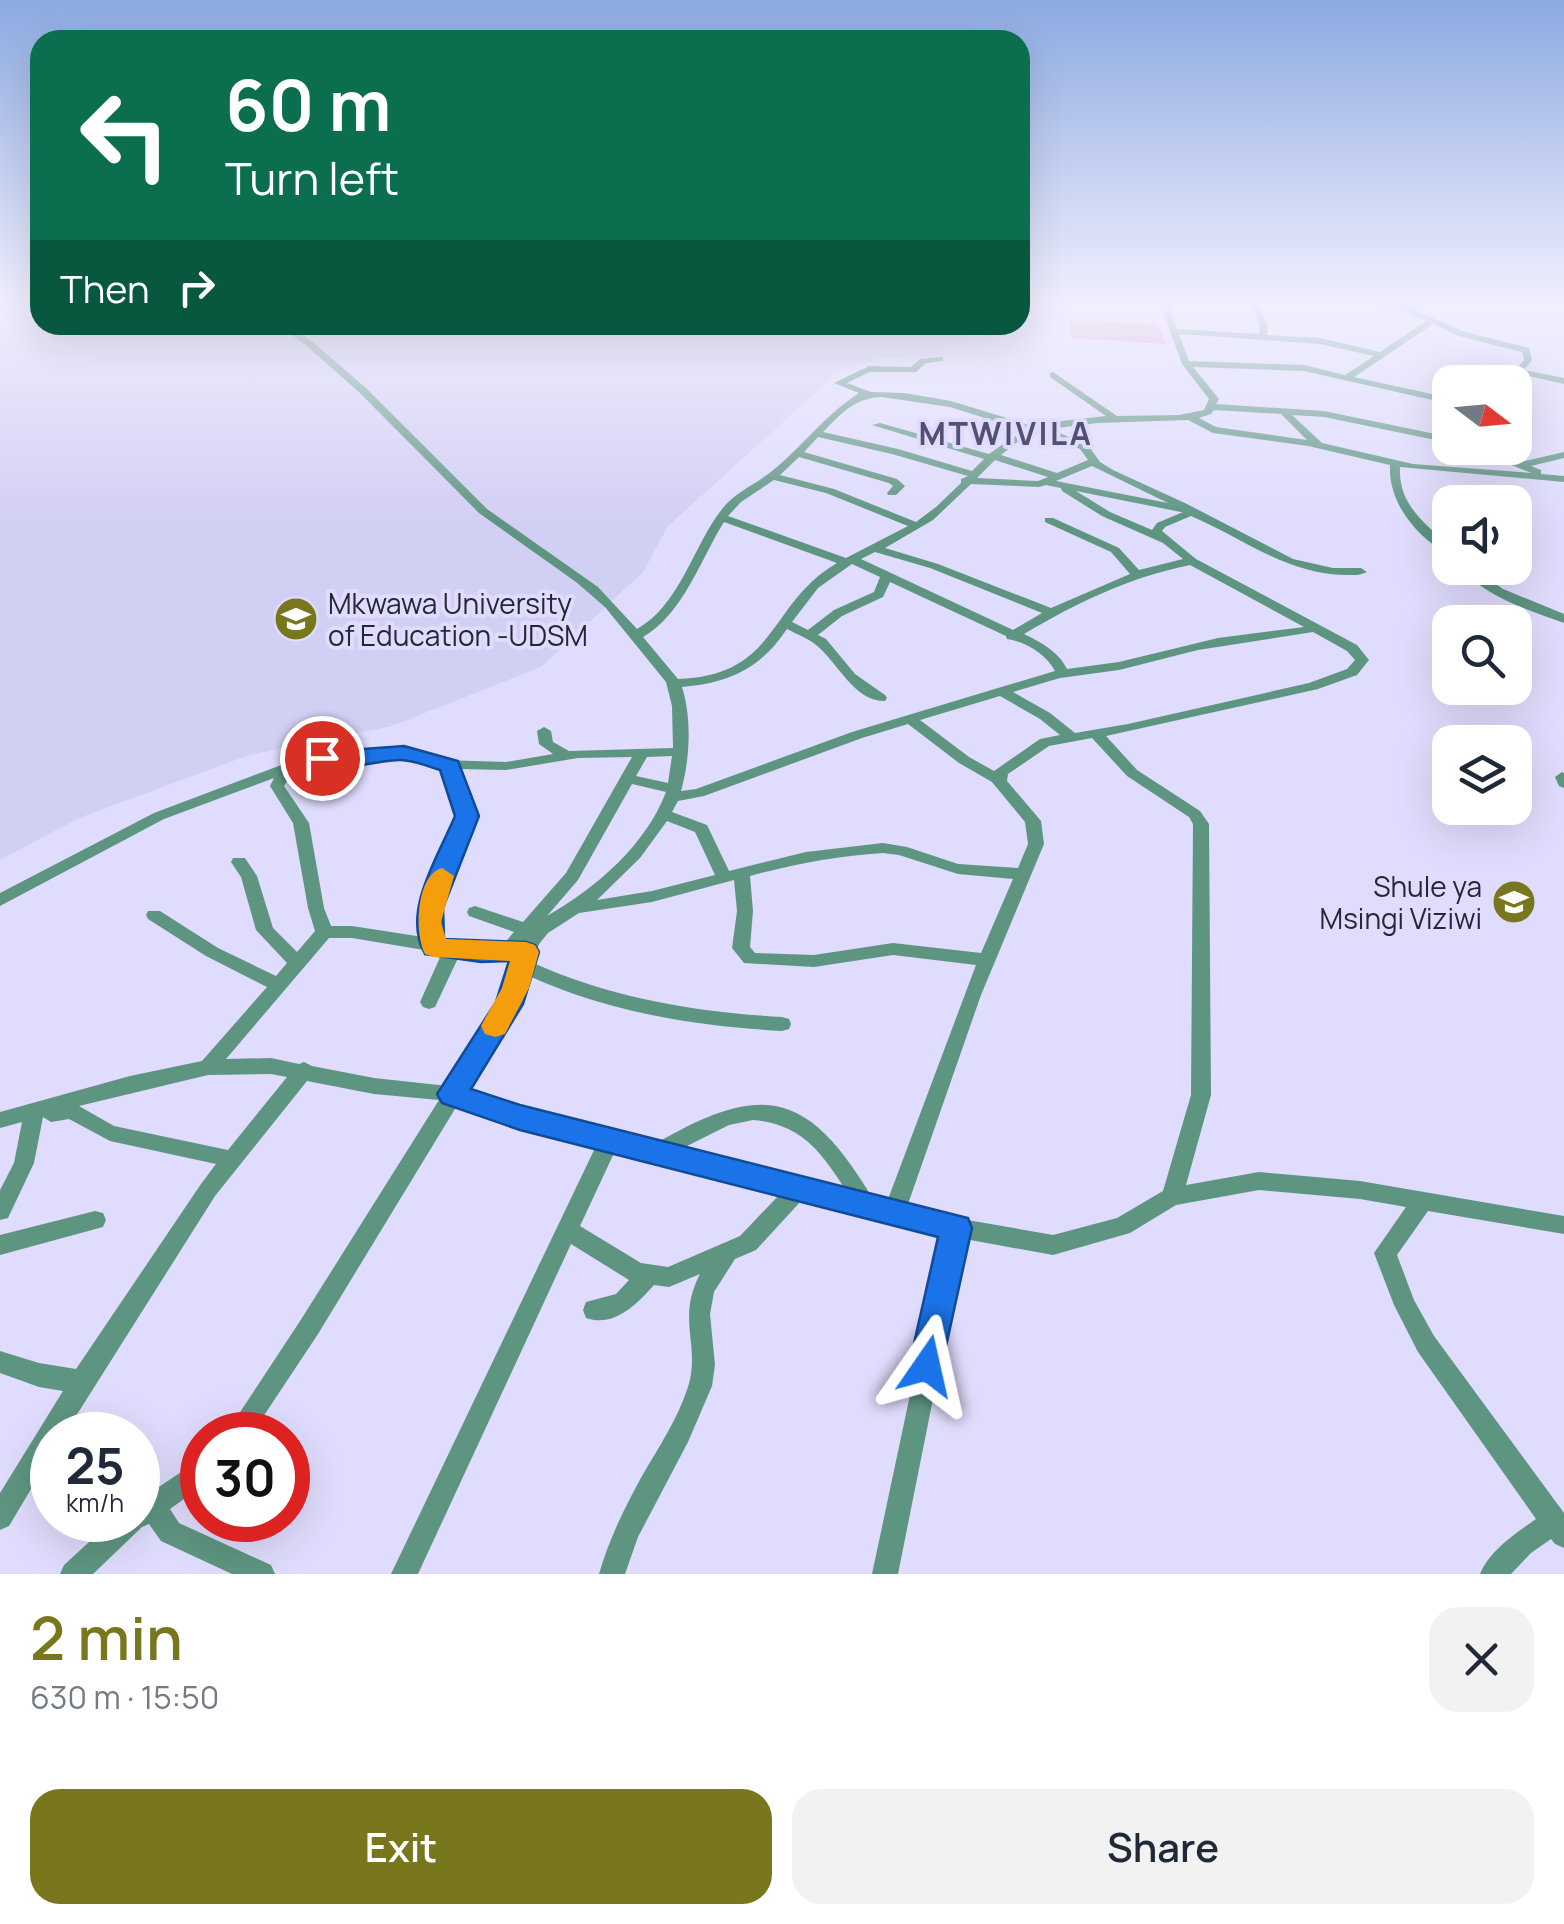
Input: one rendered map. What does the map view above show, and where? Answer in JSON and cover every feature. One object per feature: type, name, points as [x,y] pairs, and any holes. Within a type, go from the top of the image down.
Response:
[{"type":"street","points":[[347,374],[393,418],[428,461],[482,510],[592,589],[674,683],[679,700],[674,793],[663,814],[628,860],[575,908],[538,932],[518,957]]},
{"type":"street","points":[[855,374],[838,383],[869,394],[936,403],[1040,431],[1084,447],[1095,461],[1287,563],[1329,572],[1361,572]]},
{"type":"street","points":[[1195,374],[1213,396],[1213,407]]},
{"type":"street","points":[[1328,374],[1432,397]]},
{"type":"street","points":[[1346,378],[1351,374]]},
{"type":"street","points":[[1053,375],[1117,420]]},
{"type":"street","points":[[1532,375],[1564,381]]},
{"type":"street","points":[[636,636],[651,628],[666,609],[734,503],[772,476],[854,400],[869,394]]},
{"type":"street","points":[[674,683],[702,682],[732,672],[766,649],[809,590],[849,561],[916,526],[946,503],[992,457],[1016,440],[1040,431],[1117,420],[1190,417],[1213,407],[1324,414],[1432,436]]},
{"type":"street","points":[[1282,410],[1318,446]]},
{"type":"street","points":[[1190,417],[1213,430],[1395,463],[1564,479]]},
{"type":"street","points":[[877,425],[992,457],[1057,482],[1156,507],[1188,510]]},
{"type":"street","points":[[817,434],[894,451],[968,478],[1022,485],[1057,482],[1095,461]]},
{"type":"street","points":[[798,453],[899,484],[892,493]]},
{"type":"street","points":[[1532,462],[1564,455]]},
{"type":"street","points":[[1395,463],[1394,480],[1404,513],[1432,537]]},
{"type":"street","points":[[1520,465],[1550,478]]},
{"type":"street","points":[[772,476],[830,490],[916,526]]},
{"type":"street","points":[[998,779],[1004,768],[1032,748],[1070,736],[1328,682],[1360,667],[1362,660],[1352,648],[1192,561],[1164,540],[1094,508],[1057,482]]},
{"type":"street","points":[[1164,540],[1156,529],[1188,510]]},
{"type":"street","points":[[722,518],[886,576],[1048,653],[1063,674]]},
{"type":"street","points":[[1050,520],[1115,550],[1138,576]]},
{"type":"street","points":[[874,548],[934,566],[1050,612]]},
{"type":"street","points":[[1012,636],[1050,612],[1138,576],[1192,561]]},
{"type":"street","points":[[810,635],[838,613],[879,594],[886,576]]},
{"type":"street","points":[[1484,585],[1564,618]]},
{"type":"street","points":[[784,623],[830,650],[850,677],[880,698]]},
{"type":"street","points":[[628,780],[674,793],[699,793],[911,720],[1063,674],[1310,628]]},
{"type":"street","points":[[1003,692],[1070,736]]},
{"type":"street","points":[[894,1212],[987,960],[1025,874],[1037,833],[1033,821],[998,779],[964,760],[911,720]]},
{"type":"street","points":[[544,731],[546,744],[566,756]]},
{"type":"street","points":[[1095,733],[1132,773],[1195,814],[1201,824],[1201,1095],[1172,1197]]},
{"type":"street","points":[[0,900],[158,816],[313,758],[353,759],[394,753],[450,766],[506,766],[566,756],[678,752]]},
{"type":"street","points":[[252,1412],[310,1326],[509,1004],[526,930],[572,876],[641,755]]},
{"type":"street","points":[[444,948],[429,932],[430,908],[467,816],[450,766]]},
{"type":"street","points":[[277,771],[282,778],[277,786],[303,829],[316,908],[324,932]]},
{"type":"street","points":[[663,814],[701,829],[733,876],[741,948],[750,959],[814,961],[893,950],[987,960]]},
{"type":"street","points":[[575,908],[647,900],[733,876],[884,848],[917,853],[948,867],[1025,874]]},
{"type":"street","points":[[240,862],[249,876],[264,930],[296,961]]},
{"type":"street","points":[[475,912],[526,930]]},
{"type":"street","points":[[154,915],[212,952],[277,984]]},
{"type":"street","points":[[208,1067],[324,932],[352,932],[518,957],[552,980],[673,1014],[782,1024]]},
{"type":"street","points":[[429,1002],[444,948]]},
{"type":"street","points":[[0,1120],[208,1067],[271,1066],[374,1086],[452,1094],[798,1190],[956,1228],[1052,1244],[1122,1226],[1172,1197],[1259,1181],[1289,1181],[1564,1225]]},
{"type":"street","points":[[0,1518],[82,1382],[232,1159],[304,1070]]},
{"type":"street","points":[[659,1152],[735,1114],[767,1110],[800,1122],[835,1155],[864,1204]]},
{"type":"street","points":[[33,1114],[70,1111],[110,1133],[232,1159]]},
{"type":"street","points":[[0,1211],[24,1163],[33,1114]]},
{"type":"street","points":[[404,1574],[609,1140]]},
{"type":"street","points":[[568,1230],[647,1277],[668,1277],[748,1244],[798,1190]]},
{"type":"street","points":[[1423,1201],[1385,1253],[1390,1269],[1426,1344],[1559,1528],[1522,1544],[1493,1574]]},
{"type":"street","points":[[0,1245],[95,1220]]},
{"type":"street","points":[[884,1574],[956,1228]]},
{"type":"street","points":[[612,1574],[628,1532],[670,1457],[702,1382],[705,1350],[699,1305],[703,1291],[725,1256]]},
{"type":"street","points":[[594,1310],[623,1303],[647,1277]]},
{"type":"street","points":[[0,1362],[39,1375],[82,1382]]},
{"type":"street","points":[[160,1526],[258,1573]]},
{"type":"street","points":[[73,1574],[109,1542]]},
{"type":"shaded area","name":"Mkwawa University of Education -UDSM","points":[[0,374],[831,374],[668,526],[643,572],[541,667],[392,726],[249,755],[79,818],[0,860]]},
{"type":"slow traffic","points":[[442,876],[428,922],[434,948],[526,952],[516,988],[495,1026]]},
{"type":"place","name":"Mkwawa University of Education -UDSM","points":[[296,619]]},
{"type":"place","name":"Shule ya Msingi Viziwi","points":[[1514,902]]},
{"type":"district","name":"MTWIVILA","points":[[1006,433]]},
{"type":"route","points":[[322,758],[342,760],[404,753],[450,766],[467,816],[430,908],[429,932],[434,948],[526,952],[509,1004],[452,1094],[520,1118],[956,1228],[927,1366]]}]
